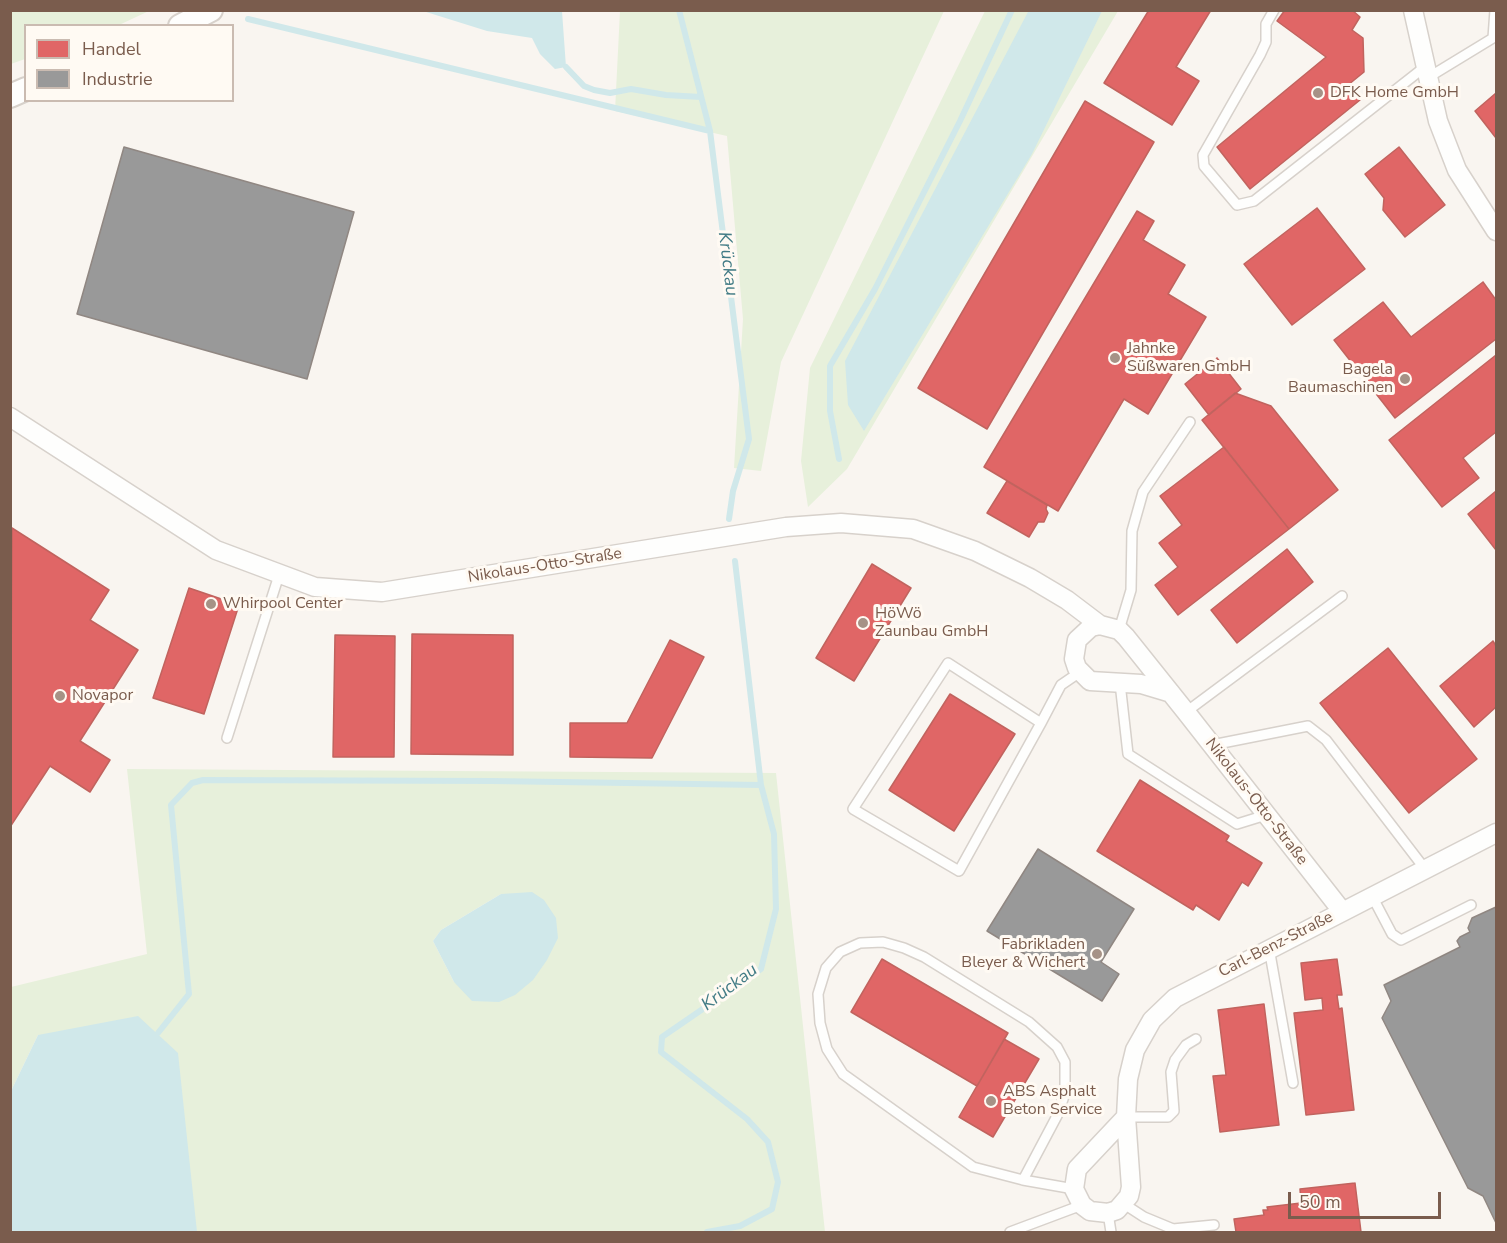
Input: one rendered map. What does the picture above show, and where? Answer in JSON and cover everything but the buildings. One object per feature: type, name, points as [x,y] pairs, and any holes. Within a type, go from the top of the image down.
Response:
[{"type":"street","points":[[184,24],[211,10]]},
{"type":"street","points":[[1413,10],[1438,121],[1457,170],[1497,231]]},
{"type":"street","points":[[10,96],[24,90]]},
{"type":"street","name":"Nikolaus-Otto-Straße","points":[[10,417],[216,550],[315,587],[382,592],[786,527],[841,523],[913,529],[975,551],[1048,589],[1100,625],[1119,630],[1342,911]]},
{"type":"street","points":[[1100,625],[1083,632],[1077,640],[1074,659],[1080,672],[1090,681],[1141,684],[1171,693]]},
{"type":"street","name":"Carl-Benz-Straße","points":[[1116,1208],[1131,1187],[1126,1117],[1128,1079],[1135,1050],[1152,1020],[1175,998],[1497,833]]},
{"type":"street","points":[[1116,1208],[1090,1211],[1082,1205],[1074,1189],[1077,1169],[1126,1117]]},
{"type":"lane","points":[[1274,10],[1266,24],[1266,42],[1260,55],[1203,155],[1204,166],[1237,205],[1254,201],[1427,72],[1493,39],[1495,10]]},
{"type":"lane","points":[[1119,630],[1131,590],[1132,531],[1143,492],[1190,422]]},
{"type":"lane","points":[[227,738],[279,575]]},
{"type":"lane","points":[[1186,712],[1342,596]]},
{"type":"lane","points":[[1041,723],[948,663],[853,808],[959,871],[1041,723],[1061,685],[1080,672]]},
{"type":"lane","points":[[1120,683],[1128,754],[1238,824],[1266,815]]},
{"type":"lane","points":[[1212,745],[1308,726],[1326,740],[1425,869]]},
{"type":"lane","points":[[1372,896],[1392,934],[1401,940],[1471,905]]},
{"type":"lane","points":[[1023,1180],[1058,1114],[1065,1093],[1065,1062],[1057,1047],[1029,1022],[924,957],[883,942],[861,942],[840,952],[826,968],[818,994],[820,1023],[827,1049],[843,1074],[945,1150],[973,1167],[1023,1180],[1074,1189]]},
{"type":"lane","points":[[1269,948],[1293,1083]]},
{"type":"lane","points":[[1126,1117],[1168,1117],[1174,1111],[1172,1072],[1175,1060],[1186,1045],[1196,1039]]},
{"type":"lane","points":[[1010,1233],[1082,1205]]},
{"type":"lane","points":[[1111,1233],[1116,1208],[1173,1229],[1214,1225]]},
{"type":"green space","points":[[11,10],[149,11],[121,24],[24,24],[24,59],[11,64]]},
{"type":"green space","points":[[620,11],[944,11],[781,362],[761,471],[734,468],[743,319],[727,136],[615,111]]},
{"type":"green space","points":[[985,11],[1118,11],[847,469],[808,507],[801,461],[810,368]]},
{"type":"green space","points":[[127,769],[776,773],[825,1232],[192,1232],[38,1035],[11,1091],[11,987],[147,954]],"holes":[[[501,894],[454,982],[433,941],[441,930]]]},
{"type":"water","points":[[1029,10],[1102,11],[1032,154],[864,431],[848,405],[845,361]]},
{"type":"water","points":[[423,11],[562,11],[566,67],[555,69],[540,54],[532,38],[487,31]]},
{"type":"water","points":[[532,892],[544,900],[556,918],[558,938],[547,960],[533,980],[515,995],[499,1002],[472,1001],[454,982],[433,941],[441,930],[501,894]]},
{"type":"water","points":[[138,1016],[178,1053],[197,1232],[11,1232],[11,1091],[38,1035]]},
{"type":"waterway","name":"Krückau","points":[[679,10],[710,131],[749,439],[733,491],[729,519]]},
{"type":"waterway","points":[[839,459],[830,411],[830,366],[875,289],[960,121],[1012,10]]},
{"type":"waterway","points":[[248,19],[710,131]]},
{"type":"waterway","points":[[566,67],[584,86],[594,90],[610,93],[631,89],[666,95],[701,97]]},
{"type":"waterway","name":"Krückau","points":[[707,1232],[740,1226],[772,1209],[778,1182],[768,1142],[747,1119],[661,1052],[662,1037],[761,969],[776,909],[774,834],[761,785],[735,561]]},
{"type":"waterway","points":[[158,1033],[189,994],[171,805],[192,783],[203,780],[492,781],[761,785]]},
{"type":"place","name":"DFK Home GmbH","points":[[1318,93]]},
{"type":"place","name":"Jahnke Süßwaren GmbH","points":[[1115,358]]},
{"type":"place","name":"Bagela Baumaschinen","points":[[1405,379]]},
{"type":"place","name":"Whirpool Center","points":[[211,604]]},
{"type":"place","name":"HöWö Zaunbau GmbH","points":[[863,623]]},
{"type":"place","name":"Novapor","points":[[60,696]]},
{"type":"place","name":"Fabrikladen Bleyer & Wichert","points":[[1097,954]]},
{"type":"place","name":"ABS Asphalt Beton Service","points":[[991,1101]]}]
